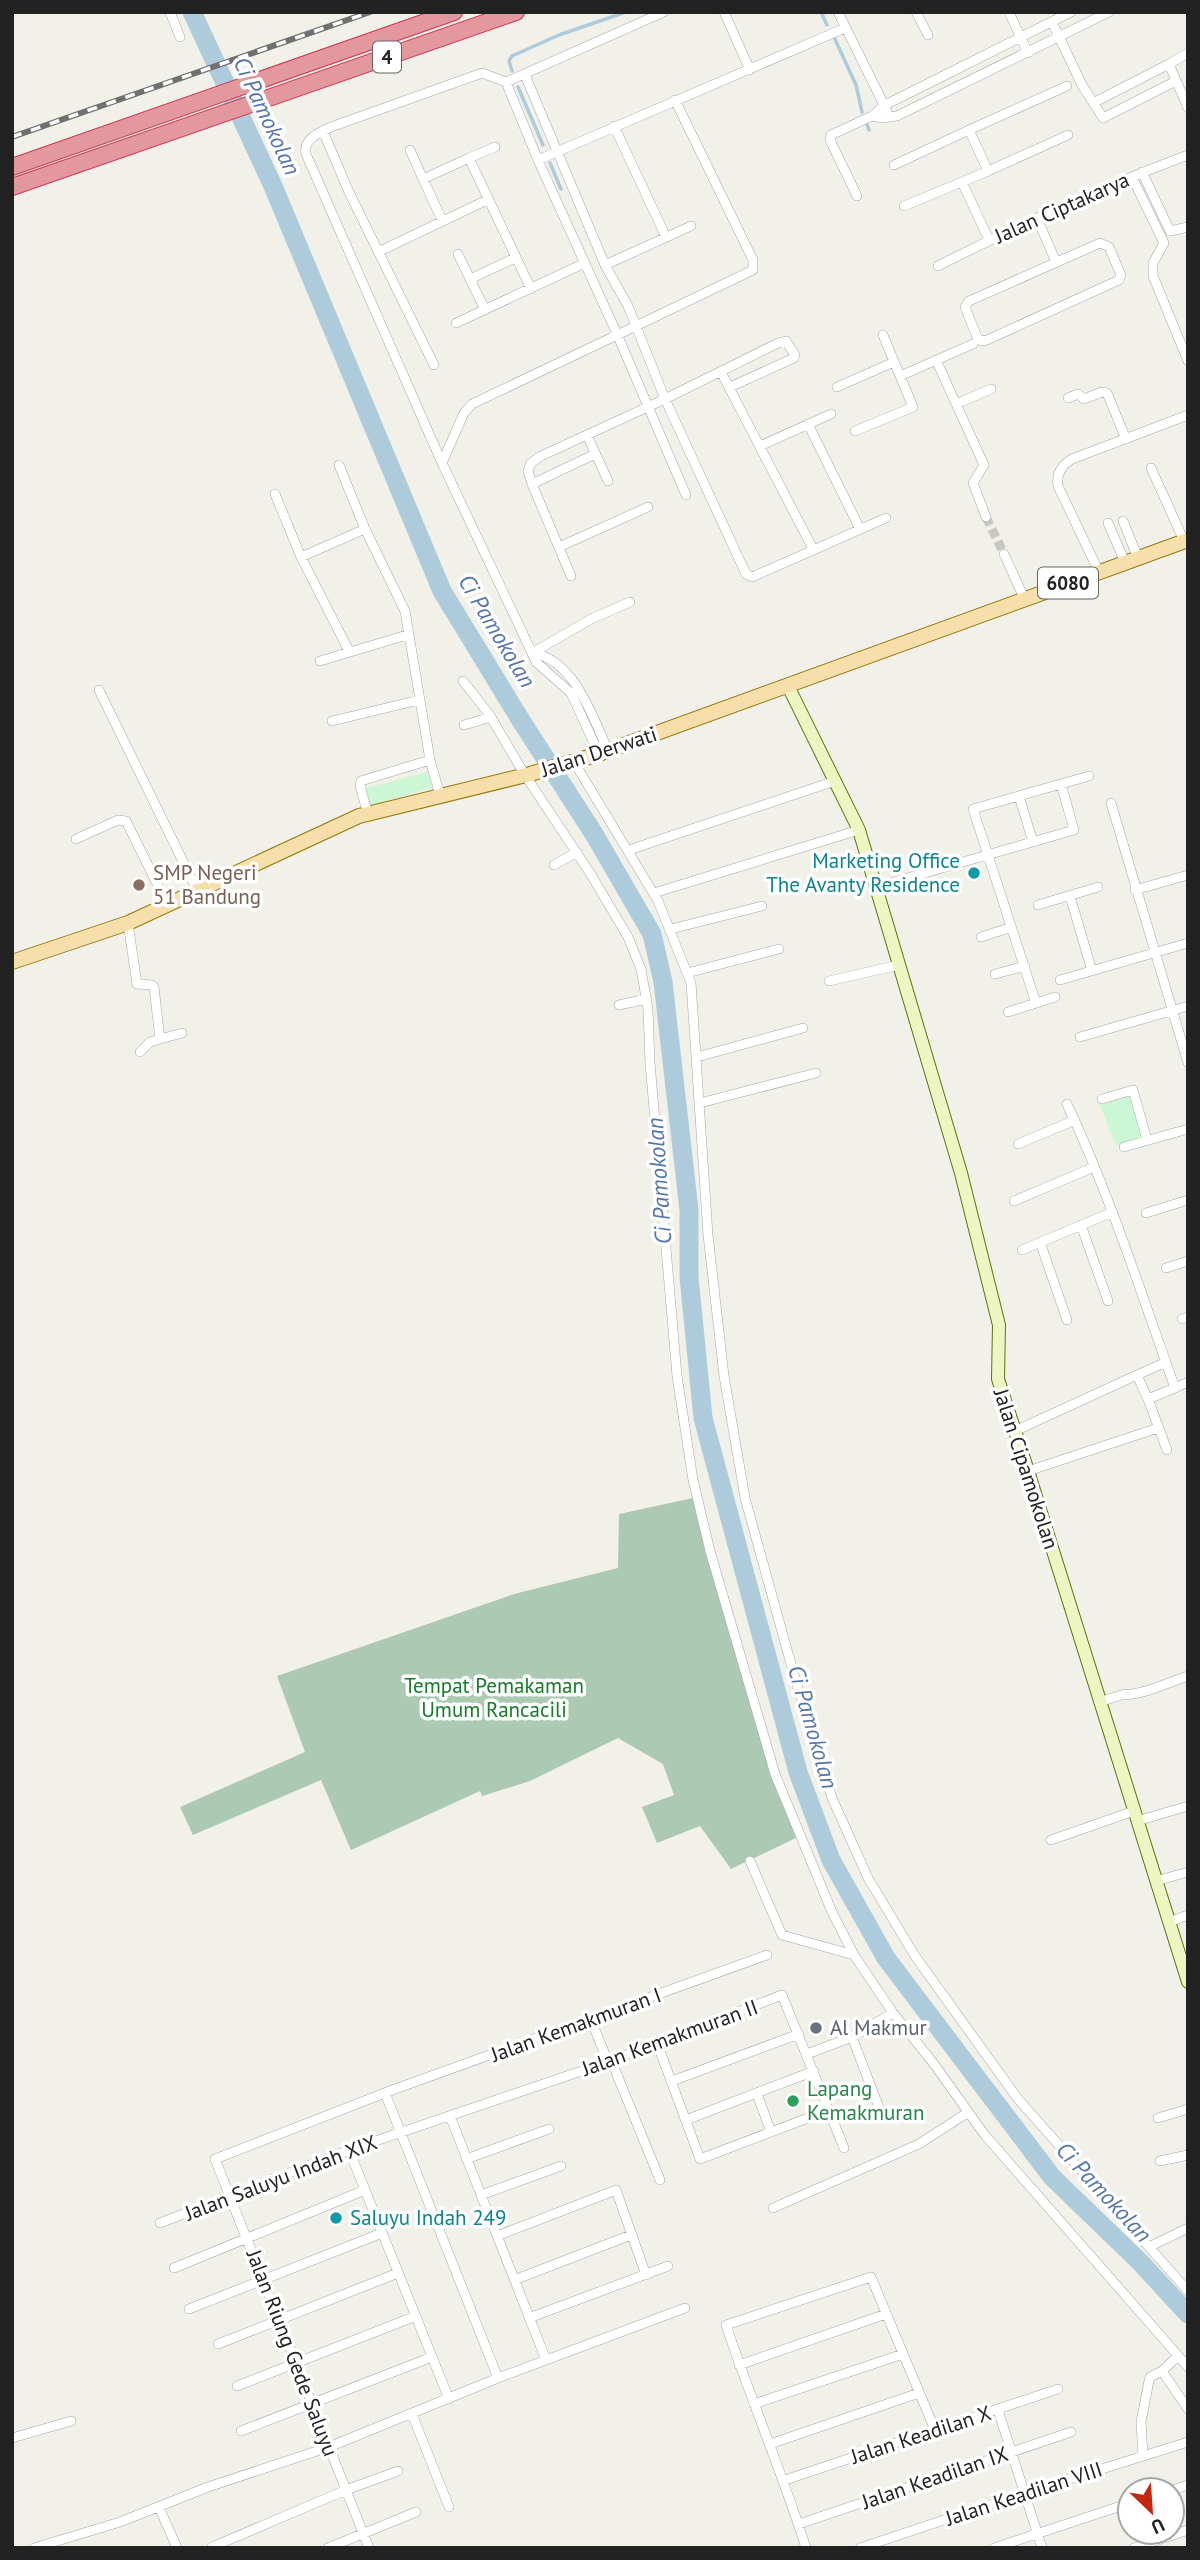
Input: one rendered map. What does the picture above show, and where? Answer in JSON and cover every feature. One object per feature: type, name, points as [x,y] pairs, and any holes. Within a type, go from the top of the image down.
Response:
[{"type":"highway","name":"4","points":[[12,167],[454,12]]},
{"type":"highway","name":"4","points":[[12,189],[516,12]]},
{"type":"main road","name":"Jalan Derwati","points":[[12,962],[128,923],[368,814],[604,752],[1186,540]]},
{"type":"street","points":[[170,12],[180,37]]},
{"type":"street","points":[[532,653],[442,463],[306,154],[305,146],[308,140],[323,131],[482,73],[506,82],[525,75],[664,12]]},
{"type":"street","points":[[724,12],[750,71]]},
{"type":"street","points":[[838,12],[890,118]]},
{"type":"street","points":[[916,12],[928,35]]},
{"type":"street","points":[[1009,12],[1028,52]]},
{"type":"street","points":[[857,196],[830,138],[834,133],[872,116],[885,105],[1071,12]]},
{"type":"street","points":[[872,116],[890,118],[1109,12]]},
{"type":"street","points":[[1052,22],[1101,117],[1106,117],[1176,81]]},
{"type":"street","points":[[538,160],[845,28]]},
{"type":"street","points":[[1093,103],[1188,53]]},
{"type":"street","points":[[1169,64],[1188,108]]},
{"type":"street","points":[[525,75],[605,265],[628,306],[626,330],[648,407],[686,495]]},
{"type":"street","points":[[506,82],[585,263],[664,399],[747,575],[752,577],[886,518]]},
{"type":"street","points":[[894,164],[1067,86]]},
{"type":"street","points":[[442,463],[464,413],[472,404],[753,270],[753,260],[675,100]]},
{"type":"street","points":[[614,126],[666,237]]},
{"type":"street","points":[[970,130],[988,171]]},
{"type":"street","points":[[323,131],[378,251],[435,365]]},
{"type":"street","points":[[904,206],[1068,135]]},
{"type":"street","points":[[423,179],[495,147]]},
{"type":"street","points":[[411,149],[442,220]]},
{"type":"street","name":"Jalan Ciptakarya","points":[[938,266],[1037,218],[1188,155]]},
{"type":"street","points":[[469,158],[531,289]]},
{"type":"street","points":[[1142,172],[1170,231],[1188,227]]},
{"type":"street","points":[[1132,177],[1164,243],[1153,262],[1153,276],[1188,361]]},
{"type":"street","points":[[962,182],[989,240]]},
{"type":"street","points":[[378,251],[487,200]]},
{"type":"street","points":[[1037,218],[1056,262]]},
{"type":"street","points":[[605,265],[691,226]]},
{"type":"street","points":[[1104,243],[1109,247],[1121,277],[1118,281],[988,340],[981,341],[977,337],[965,307],[969,301],[1056,262],[1104,243]]},
{"type":"street","points":[[458,254],[485,310]]},
{"type":"street","points":[[470,279],[515,258]]},
{"type":"street","points":[[456,323],[585,263]]},
{"type":"street","points":[[855,431],[914,407],[883,335]]},
{"type":"street","points":[[571,576],[527,473],[531,463],[778,343],[786,341],[789,344],[794,358],[730,387]]},
{"type":"street","points":[[900,376],[973,344]]},
{"type":"street","points":[[936,360],[984,465],[973,484],[986,517]]},
{"type":"street","points":[[837,387],[894,362]]},
{"type":"street","points":[[722,372],[813,549]]},
{"type":"street","points":[[956,404],[991,389]]},
{"type":"street","points":[[1068,398],[1079,393],[1084,399],[1102,392],[1107,393],[1126,439]]},
{"type":"street","points":[[760,446],[831,414]]},
{"type":"street","points":[[1099,572],[1061,495],[1056,478],[1065,463],[1188,415]]},
{"type":"street","points":[[808,424],[860,529]]},
{"type":"street","points":[[587,435],[608,481]]},
{"type":"street","points":[[532,484],[595,454]]},
{"type":"street","points":[[339,465],[365,529],[405,611],[430,760],[440,795]]},
{"type":"street","points":[[1151,468],[1186,540]]},
{"type":"street","points":[[275,494],[301,557],[349,651]]},
{"type":"street","points":[[559,547],[648,507]]},
{"type":"street","points":[[1123,521],[1131,560]]},
{"type":"street","points":[[1108,523],[1131,560]]},
{"type":"street","points":[[301,557],[365,529]]},
{"type":"street","points":[[1004,554],[1025,600]]},
{"type":"street","points":[[532,653],[591,619],[630,602]]},
{"type":"street","points":[[320,661],[407,635]]},
{"type":"street","points":[[532,653],[546,655],[571,678],[586,703],[604,752]]},
{"type":"street","points":[[463,681],[491,717],[577,852],[628,937],[642,969],[647,999],[676,1363],[693,1480],[710,1551],[775,1774],[832,1912],[854,1955],[893,2013],[934,2064],[1001,2157],[1188,2367]]},
{"type":"street","name":"Jalan Cipamokolan","points":[[795,683],[835,781],[859,830],[961,1173],[999,1325],[998,1380],[1021,1428],[1099,1702],[1188,1982]]},
{"type":"street","points":[[99,691],[197,890]]},
{"type":"street","points":[[332,721],[419,700]]},
{"type":"street","points":[[464,725],[491,717]]},
{"type":"street","points":[[368,814],[361,781],[430,760]]},
{"type":"street","points":[[570,763],[629,850],[654,893],[671,929],[694,999],[708,1235],[724,1376],[745,1498],[794,1675],[832,1798],[868,1878],[915,1956],[1018,2099],[1188,2291]]},
{"type":"street","points":[[1035,1003],[973,809],[1089,776]]},
{"type":"street","points":[[629,850],[835,781]]},
{"type":"street","points":[[876,887],[1074,830],[1061,784]]},
{"type":"street","points":[[1020,796],[1033,842]]},
{"type":"street","points":[[1111,803],[1188,1063]]},
{"type":"street","points":[[76,839],[118,820],[126,821],[167,904]]},
{"type":"street","points":[[654,893],[859,830]]},
{"type":"street","points":[[555,865],[577,852]]},
{"type":"street","points":[[1135,890],[1188,875]]},
{"type":"street","points":[[1038,905],[1098,887]]},
{"type":"street","points":[[1070,895],[1093,971]]},
{"type":"street","points":[[671,929],[762,906]]},
{"type":"street","points":[[128,923],[137,984],[152,985],[154,988],[160,1039]]},
{"type":"street","points":[[981,937],[1009,928]]},
{"type":"street","points":[[1060,980],[1188,943]]},
{"type":"street","points":[[687,973],[779,949]]},
{"type":"street","points":[[829,981],[899,965]]},
{"type":"street","points":[[995,974],[1024,966]]},
{"type":"street","points":[[1009,1012],[1055,997]]},
{"type":"street","points":[[619,1005],[647,999]]},
{"type":"street","points":[[1080,1037],[1188,1006]]},
{"type":"street","points":[[696,1058],[803,1028]]},
{"type":"street","points":[[140,1052],[150,1042],[182,1033]]},
{"type":"street","points":[[700,1103],[816,1073]]},
{"type":"street","points":[[1102,1099],[1133,1090],[1147,1140]]},
{"type":"street","points":[[1067,1104],[1094,1167],[1175,1388]]},
{"type":"street","points":[[1018,1144],[1075,1121]]},
{"type":"street","points":[[1124,1147],[1188,1129]]},
{"type":"street","points":[[1014,1202],[1094,1167]]},
{"type":"street","points":[[1146,1213],[1188,1200]]},
{"type":"street","points":[[1022,1250],[1110,1213]]},
{"type":"street","points":[[1082,1225],[1108,1301]]},
{"type":"street","points":[[1040,1242],[1068,1321]]},
{"type":"street","points":[[1166,1268],[1188,1261]]},
{"type":"street","points":[[1021,1428],[1166,1362]]},
{"type":"street","points":[[1137,1375],[1167,1450]]},
{"type":"street","points":[[1147,1399],[1188,1382]]},
{"type":"street","points":[[1033,1469],[1158,1427]]},
{"type":"street","points":[[1099,1702],[1188,1676]]},
{"type":"street","points":[[1051,1840],[1136,1816],[1188,1806]]},
{"type":"street","points":[[750,1861],[782,1936],[854,1955]]},
{"type":"street","points":[[1156,1881],[1188,1872]]},
{"type":"street","points":[[1169,1922],[1188,1915]]},
{"type":"street","name":"Jalan Kemakmuran I","points":[[215,2159],[385,2093],[767,1955]]},
{"type":"street","name":"Jalan Kemakmuran II","points":[[401,2133],[609,2061],[782,1996],[844,2148]]},
{"type":"street","points":[[807,2054],[852,2037],[893,2013]]},
{"type":"street","points":[[591,2020],[660,2180]]},
{"type":"street","points":[[672,2081],[799,2034]]},
{"type":"street","points":[[852,2037],[883,2118]]},
{"type":"street","points":[[657,2043],[700,2159],[829,2110]]},
{"type":"street","points":[[686,2120],[814,2071]]},
{"type":"street","points":[[385,2093],[498,2378]]},
{"type":"street","points":[[757,2094],[771,2132]]},
{"type":"street","points":[[1158,2118],[1188,2109]]},
{"type":"street","points":[[773,2208],[919,2144],[967,2113]]},
{"type":"street","points":[[450,2116],[546,2360]]},
{"type":"street","points":[[467,2159],[549,2129]]},
{"type":"street","name":"Jalan Saluyu Indah XIX","points":[[160,2223],[401,2133]]},
{"type":"street","points":[[348,2151],[449,2399]]},
{"type":"street","points":[[1160,2161],[1188,2155]]},
{"type":"street","name":"Jalan Riung Gede Saluyu","points":[[215,2159],[369,2548]]},
{"type":"street","points":[[481,2195],[561,2166]]},
{"type":"street","points":[[174,2268],[365,2190]]},
{"type":"street","points":[[497,2236],[616,2190],[646,2275]]},
{"type":"street","points":[[1149,2247],[1188,2228]]},
{"type":"street","points":[[189,2309],[382,2232]]},
{"type":"street","points":[[514,2280],[631,2235]]},
{"type":"street","points":[[529,2318],[668,2266]]},
{"type":"street","points":[[218,2344],[398,2273]]},
{"type":"street","points":[[807,2548],[785,2480],[726,2325],[871,2277],[935,2430]]},
{"type":"street","points":[[34,2548],[50,2546],[208,2487],[329,2447],[498,2378],[685,2308]]},
{"type":"street","points":[[739,2365],[886,2314]]},
{"type":"street","points":[[237,2386],[416,2316]]},
{"type":"street","points":[[754,2404],[903,2354]]},
{"type":"street","points":[[1143,2456],[1141,2422],[1150,2377],[1162,2371],[1178,2356]]},
{"type":"street","points":[[241,2431],[432,2357]]},
{"type":"street","points":[[1162,2371],[1188,2409]]},
{"type":"street","name":"Jalan Keadilan X","points":[[785,2480],[1058,2389]]},
{"type":"street","points":[[770,2444],[919,2393]]},
{"type":"street","points":[[998,2410],[1042,2548]]},
{"type":"street","points":[[412,2414],[449,2507]]},
{"type":"street","points":[[12,2438],[71,2420]]},
{"type":"street","name":"Jalan Keadilan IX","points":[[799,2524],[1071,2432]]},
{"type":"street","name":"Jalan Keadilan VIII","points":[[860,2548],[1188,2442]]},
{"type":"street","points":[[212,2547],[398,2471]]},
{"type":"street","points":[[159,2507],[177,2548]]},
{"type":"street","points":[[994,2548],[1116,2508]]},
{"type":"street","points":[[328,2548],[416,2512]]},
{"type":"street","points":[[1134,2548],[1188,2530]]},
{"type":"green space","points":[[428,772],[432,788],[370,805],[366,788]]},
{"type":"green space","points":[[1130,1094],[1142,1137],[1116,1145],[1099,1103]]},
{"type":"green space","name":"Tempat Pemakaman Umum Rancacili","points":[[693,1498],[798,1837],[731,1869],[700,1826],[657,1843],[642,1807],[674,1795],[663,1764],[618,1738],[530,1781],[482,1796],[480,1791],[351,1850],[321,1780],[193,1835],[180,1807],[305,1752],[277,1676],[514,1594],[618,1568],[619,1514]]},
{"type":"waterway","name":"Ci Pamokolan","points":[[192,12],[273,186],[442,591],[594,834],[652,934],[663,982],[689,1210],[689,1277],[703,1418],[798,1772],[831,1860],[886,1958],[1052,2177],[1140,2262],[1188,2314]]},
{"type":"waterway","points":[[512,71],[509,61],[512,56],[559,35],[626,12]]},
{"type":"waterway","points":[[821,12],[827,25]]},
{"type":"waterway","points":[[834,37],[856,85],[862,112]]},
{"type":"waterway","points":[[518,87],[543,145]]},
{"type":"waterway","points":[[867,124],[869,130]]},
{"type":"waterway","points":[[550,163],[561,189]]},
{"type":"tunnel","points":[[986,517],[1004,554]]},
{"type":"railway","points":[[12,137],[370,12]]},
{"type":"place","name":"Marketing Office The Avanty Residence","points":[[974,873]]},
{"type":"place","name":"SMP Negeri 51 Bandung","points":[[139,885]]},
{"type":"place","name":"Al Makmur","points":[[816,2028]]},
{"type":"place","name":"Lapang Kemakmuran","points":[[793,2101]]},
{"type":"place","name":"Saluyu Indah 249","points":[[336,2218]]}]
